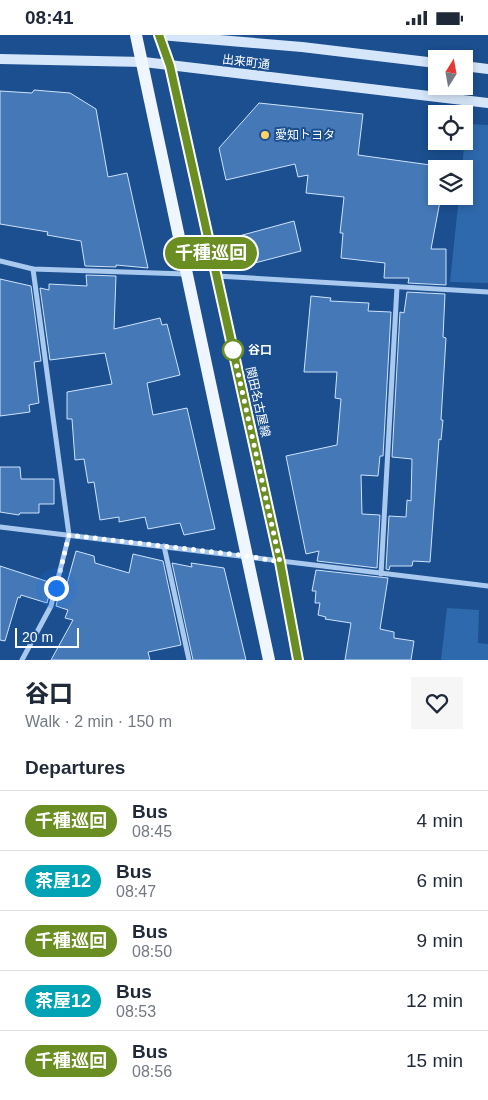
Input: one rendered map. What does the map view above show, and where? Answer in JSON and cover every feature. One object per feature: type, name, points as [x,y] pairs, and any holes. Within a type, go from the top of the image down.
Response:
[{"type":"main road","points":[[136,35],[144,62],[269,660]]},
{"type":"main road","name":"出来町通","points":[[160,35],[302,47],[428,62]]},
{"type":"main road","name":"関田名古屋線","points":[[160,35],[170,66],[280,562],[298,660]]},
{"type":"main road","name":"出来町通","points":[[0,59],[144,62],[488,103]]},
{"type":"main road","points":[[473,67],[488,69]]},
{"type":"street","points":[[0,261],[33,269],[187,274]]},
{"type":"street","points":[[22,660],[51,606],[69,535],[33,269]]},
{"type":"street","points":[[216,276],[488,292]]},
{"type":"street","points":[[381,574],[397,287]]},
{"type":"street","points":[[0,527],[488,586]]},
{"type":"street","points":[[164,546],[189,660]]},
{"type":"shaded area","points":[[473,124],[488,125],[488,283],[450,282],[458,205],[473,205],[473,160],[463,160],[464,150],[473,150]]},
{"type":"shaded area","points":[[447,608],[479,610],[478,643],[488,644],[488,660],[441,660]]},
{"type":"building","points":[[34,90],[70,93],[96,109],[108,177],[127,173],[148,268],[116,265],[116,267],[85,266],[81,241],[47,235],[48,232],[0,224],[0,91],[32,93]]},
{"type":"building","points":[[259,103],[363,114],[358,155],[428,165],[428,205],[439,205],[431,249],[446,249],[446,285],[408,283],[409,278],[384,278],[385,263],[341,258],[343,233],[340,233],[344,197],[306,193],[308,175],[298,177],[295,164],[226,180],[219,148]]},
{"type":"building","points":[[294,221],[301,251],[247,265],[239,236]]},
{"type":"building","points":[[86,275],[116,276],[114,329],[160,318],[162,325],[167,324],[180,375],[147,383],[153,415],[187,408],[215,529],[184,535],[180,523],[148,529],[145,517],[119,522],[119,517],[100,520],[94,482],[88,483],[84,459],[75,460],[72,419],[67,419],[67,392],[112,384],[105,353],[50,360],[40,288],[49,290],[49,284],[87,286]]},
{"type":"building","points":[[0,279],[31,286],[41,361],[34,362],[39,403],[29,405],[30,412],[0,416]]},
{"type":"building","points":[[407,292],[445,294],[443,337],[446,338],[441,420],[443,420],[441,440],[439,439],[430,562],[413,561],[412,566],[390,566],[389,570],[386,569],[389,516],[406,517],[407,500],[411,501],[412,459],[392,457],[400,312],[404,313]]},
{"type":"building","points":[[311,296],[331,298],[330,301],[369,303],[368,311],[391,312],[383,456],[380,456],[378,476],[361,475],[362,514],[380,515],[377,568],[317,561],[319,551],[306,554],[286,456],[337,445],[341,399],[335,398],[337,372],[304,372]]},
{"type":"building","points":[[0,467],[20,467],[21,479],[54,479],[54,504],[39,504],[39,513],[20,513],[19,515],[0,512]]},
{"type":"building","points":[[76,551],[94,556],[95,563],[129,573],[133,554],[163,561],[181,645],[148,652],[150,660],[51,660],[73,620],[65,618],[68,610],[56,606],[61,586],[66,587]]},
{"type":"building","points":[[172,563],[192,567],[191,563],[224,568],[246,660],[193,660]]},
{"type":"building","points":[[0,566],[52,583],[47,603],[21,595],[20,598],[18,597],[5,641],[0,640]]},
{"type":"building","points":[[316,570],[388,578],[380,629],[394,632],[394,638],[414,641],[411,660],[345,660],[351,623],[325,619],[326,617],[318,615],[320,603],[315,603],[316,591],[312,591]]},
{"type":"bus line","name":"千種巡回","points":[[159,35],[170,66],[280,562],[298,660]]},
{"type":"place","name":"愛知トヨタ","points":[[265,135]]},
{"type":"place","name":"谷口","points":[[233,350]]},
{"type":"route","points":[[56,588],[69,535],[248,556],[280,562],[233,350]]}]
